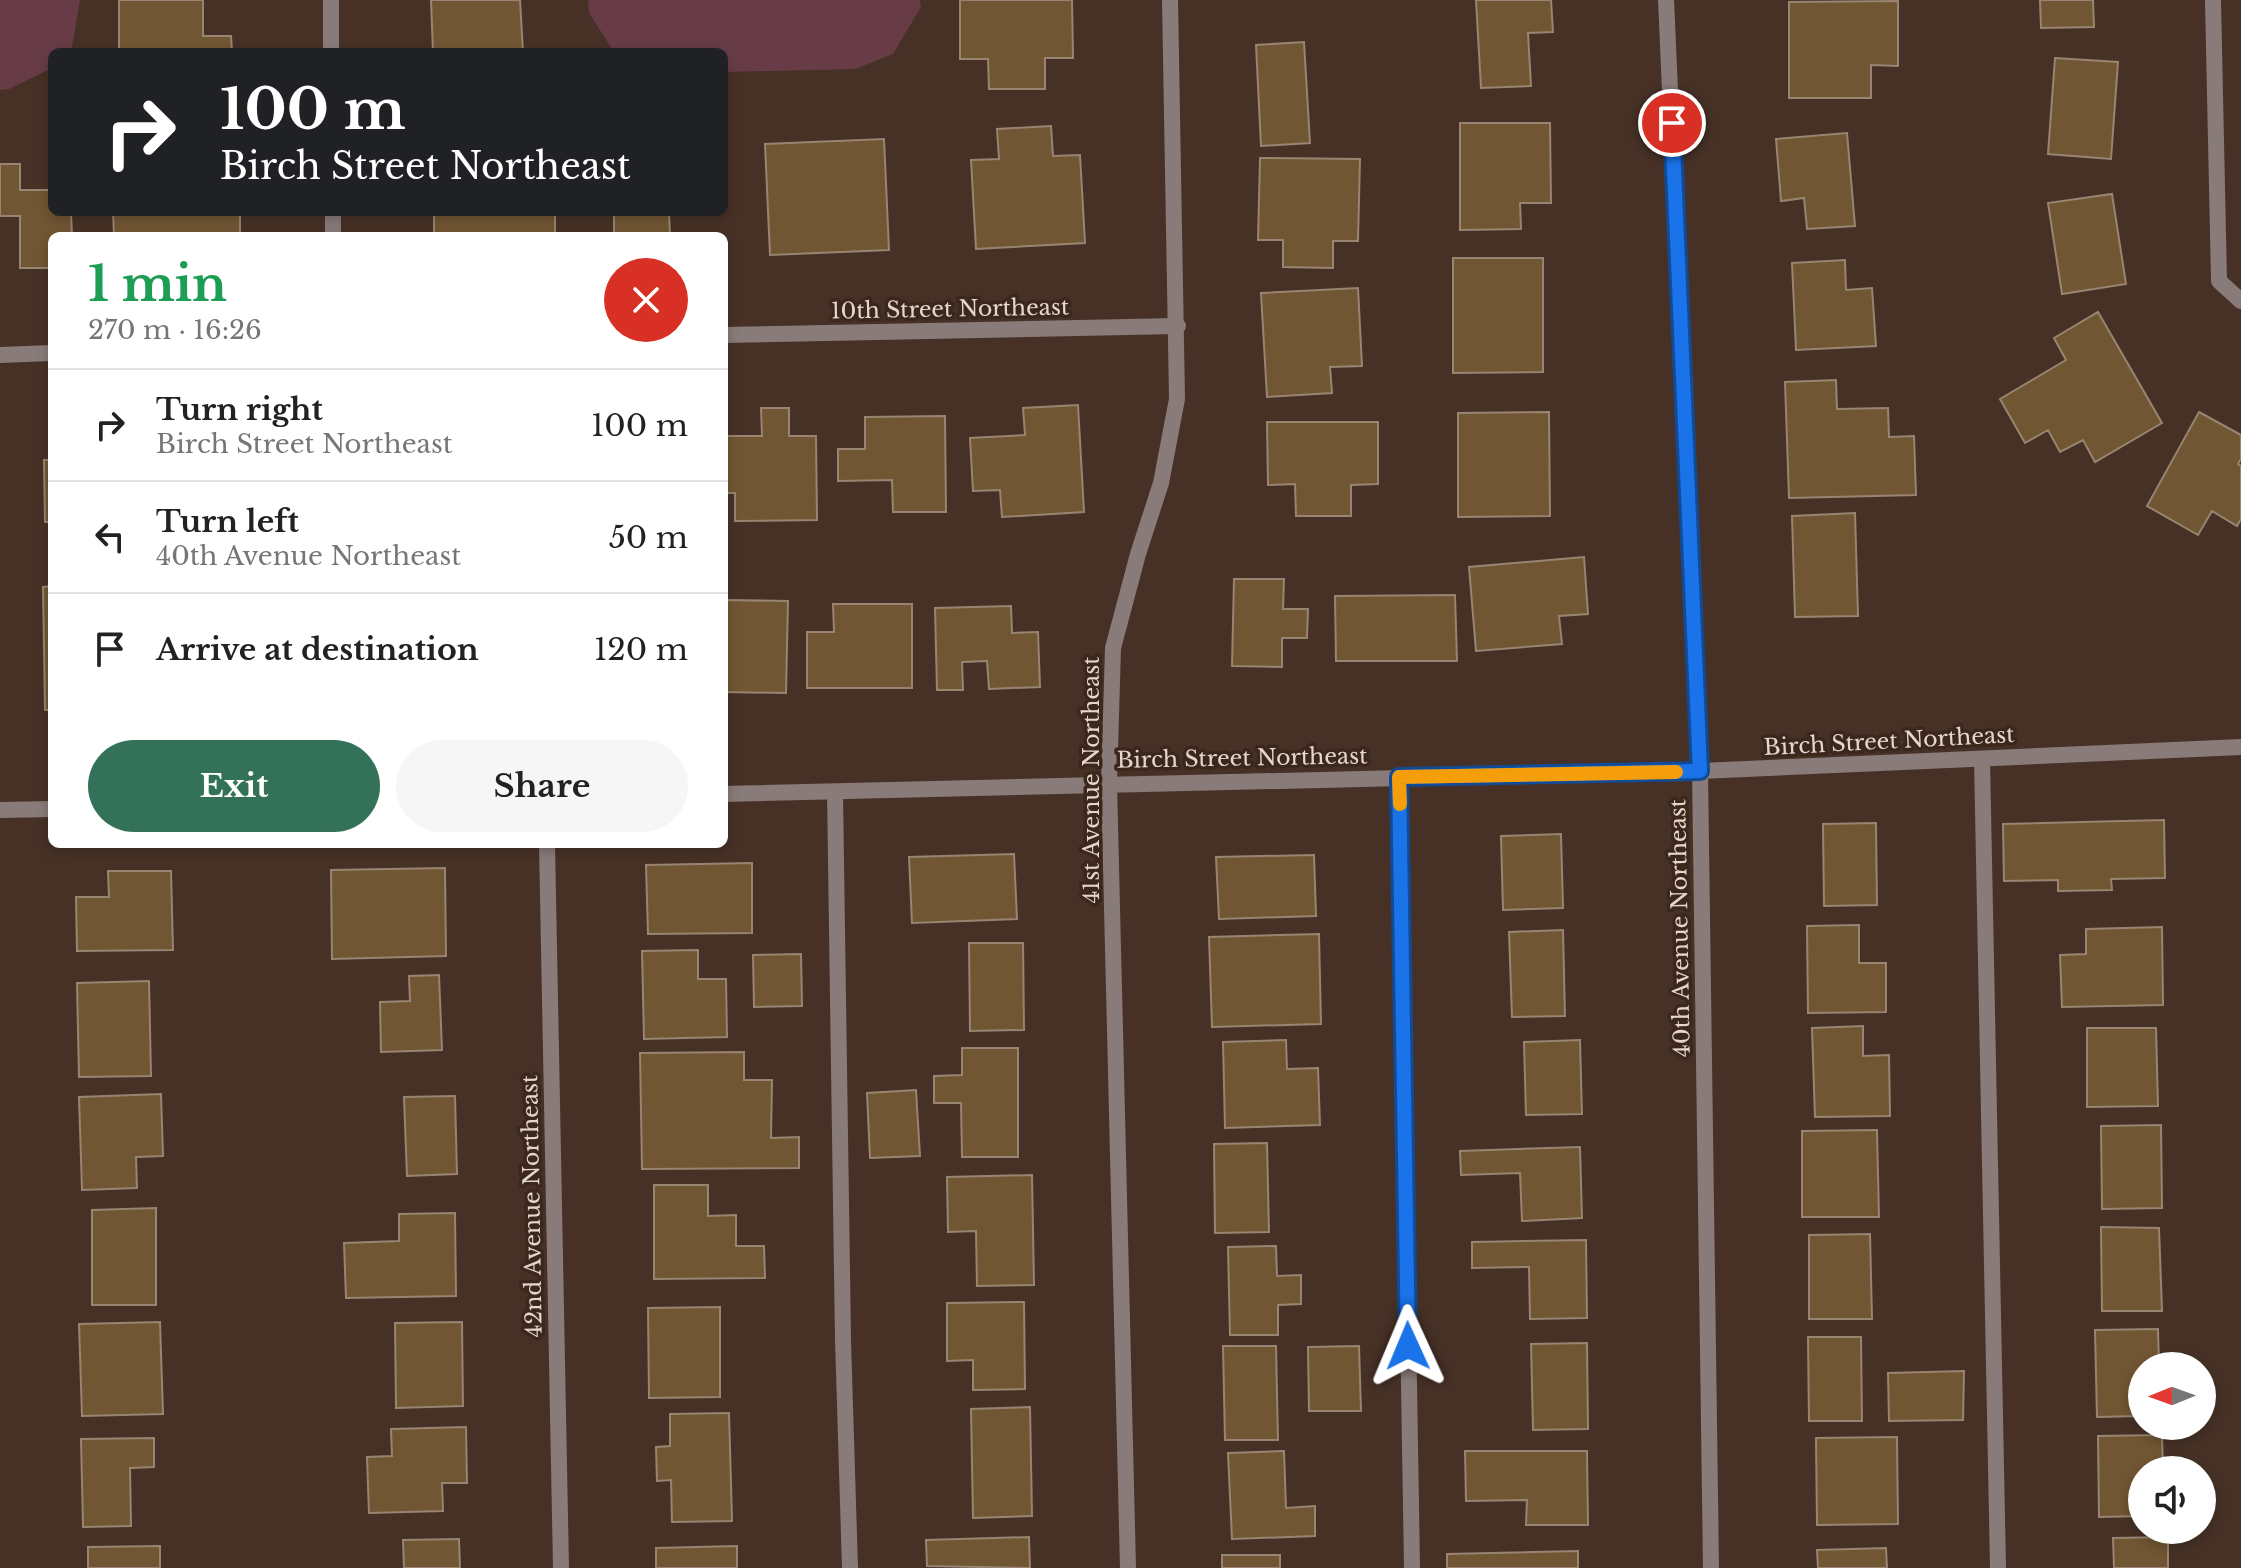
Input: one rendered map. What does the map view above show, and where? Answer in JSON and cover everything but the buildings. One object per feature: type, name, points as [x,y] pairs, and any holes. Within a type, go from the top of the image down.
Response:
[{"type":"street","points":[[331,0],[331,48]]},
{"type":"street","name":"41st Avenue Northeast","points":[[1128,1568],[1109,783],[1113,648],[1164,469],[1177,399],[1170,0]]},
{"type":"street","name":"40th Avenue Northeast","points":[[1666,0],[1700,771],[1711,1568]]},
{"type":"street","points":[[2213,0],[2219,281],[2241,301]]},
{"type":"street","name":"10th Street Northeast","points":[[728,335],[1178,326]]},
{"type":"street","points":[[0,355],[48,353]]},
{"type":"street","name":"Birch Street Northeast","points":[[728,794],[1700,771],[2241,747]]},
{"type":"street","points":[[1982,759],[1998,1568]]},
{"type":"street","points":[[1399,777],[1412,1568]]},
{"type":"street","points":[[835,792],[843,1340],[850,1568]]},
{"type":"street","points":[[0,810],[48,809]]},
{"type":"street","name":"42nd Avenue Northeast","points":[[547,848],[561,1568]]},
{"type":"shaded area","points":[[0,0],[80,0],[72,48],[48,48],[48,70],[9,89],[0,90]]},
{"type":"shaded area","points":[[588,0],[920,0],[921,7],[893,54],[855,69],[728,72],[728,48],[611,48],[589,13]]},
{"type":"slow traffic","points":[[1400,804],[1399,777],[1676,772]]},
{"type":"route","points":[[1408,1346],[1399,777],[1700,771],[1672,123]]}]
